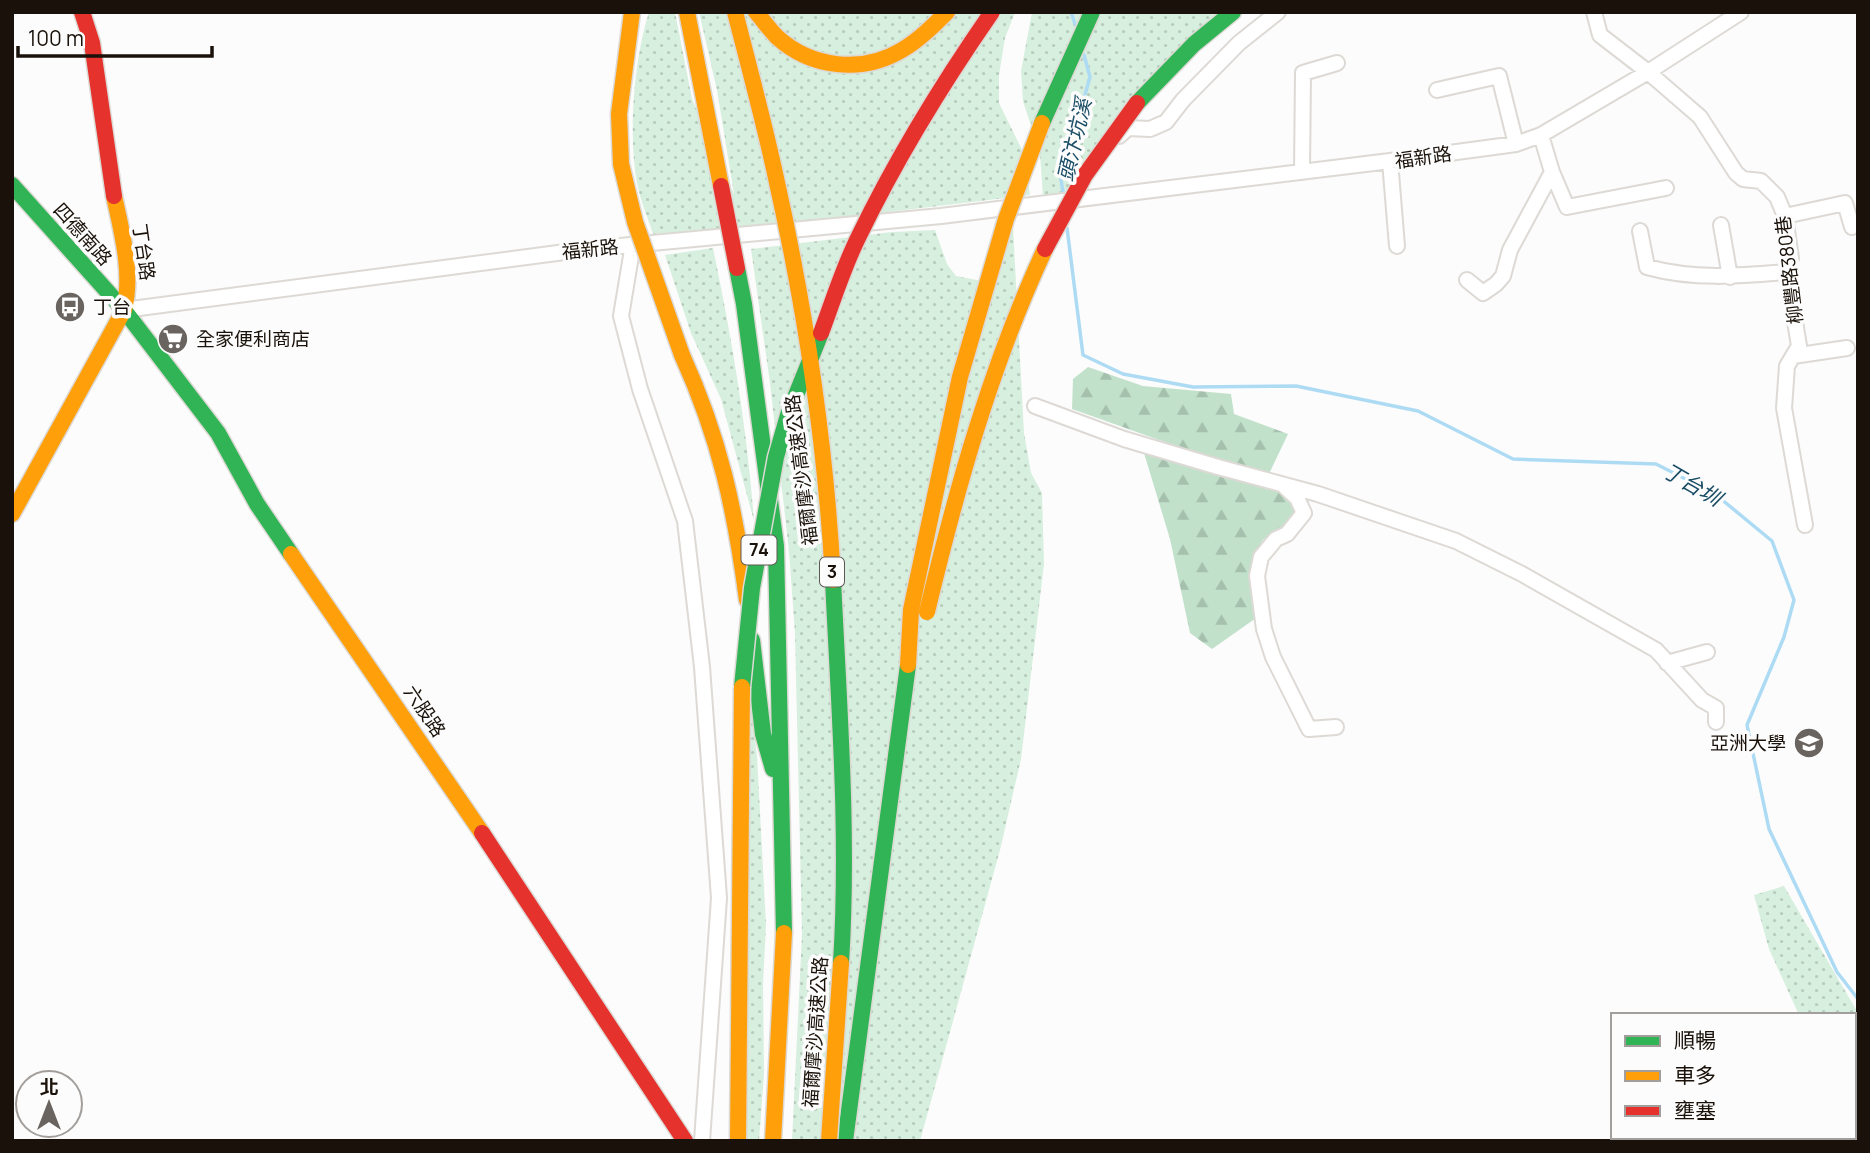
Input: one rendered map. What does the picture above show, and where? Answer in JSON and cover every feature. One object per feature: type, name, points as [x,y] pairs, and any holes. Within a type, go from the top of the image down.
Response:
[{"type":"main road","name":"丁台路","points":[[12,514],[124,310],[129,290],[122,236],[111,185],[92,43],[82,12]]},
{"type":"main road","points":[[632,12],[619,114],[621,164],[635,222],[682,355],[706,410],[738,527],[763,734],[783,807]]},
{"type":"main road","name":"福爾摩沙高速公路","points":[[687,12],[744,304],[776,546],[785,909],[773,1141]]},
{"type":"main road","name":"福爾摩沙高速公路","points":[[735,12],[776,177],[801,300],[831,541],[844,808],[844,910],[829,1141]]},
{"type":"main road","points":[[756,12],[765,25],[787,46],[813,60],[838,65],[867,65],[897,54],[920,40],[947,12]]},
{"type":"main road","name":"74","points":[[738,1141],[742,689],[752,588],[776,457],[793,403],[857,240],[902,153],[953,69],[992,12]]},
{"type":"main road","points":[[845,1141],[908,665],[911,610],[924,540],[960,377],[1006,219],[1046,112],[1092,12]]},
{"type":"main road","points":[[908,665],[921,636],[957,484],[978,413],[1030,279],[1079,183],[1137,103],[1180,57],[1212,27],[1233,12]]},
{"type":"main road","name":"四德南路","points":[[12,185],[124,310]]},
{"type":"main road","name":"六股路","points":[[124,310],[218,433],[257,504],[518,885],[685,1141]]},
{"type":"street","points":[[1070,199],[1111,143],[1128,128],[1150,129],[1166,122],[1182,100],[1239,43],[1278,12]]},
{"type":"street","name":"柳豐路380巷","points":[[1594,12],[1600,35],[1700,117],[1736,173],[1743,179],[1762,181],[1777,197],[1785,216],[1791,258],[1787,272],[1798,346],[1787,366],[1784,408],[1805,525]]},
{"type":"street","name":"福新路","points":[[124,310],[633,244],[940,216],[1516,144],[1541,135],[1648,72],[1741,12]]},
{"type":"street","points":[[1301,172],[1303,73],[1337,63]]},
{"type":"street","points":[[1437,90],[1499,76],[1516,144]]},
{"type":"street","points":[[1541,135],[1552,172],[1567,207],[1666,188]]},
{"type":"street","points":[[1390,161],[1397,246]]},
{"type":"street","points":[[1467,280],[1483,293],[1503,276],[1510,250],[1552,172]]},
{"type":"street","points":[[1785,216],[1845,203],[1852,227]]},
{"type":"street","points":[[1721,225],[1730,277]]},
{"type":"street","points":[[1640,231],[1647,267],[1665,272],[1730,277],[1787,272]]},
{"type":"street","points":[[633,244],[621,316],[640,389],[685,521],[703,680],[719,898],[702,1141]]},
{"type":"street","points":[[1793,356],[1847,348]]},
{"type":"street","points":[[1035,406],[1124,439],[1396,519],[1456,541],[1522,574],[1656,650],[1702,700],[1716,708],[1716,722]]},
{"type":"street","points":[[1282,485],[1297,498],[1304,513],[1287,534],[1276,539],[1261,557],[1257,576],[1264,629],[1273,657],[1309,729],[1336,727]]},
{"type":"street","points":[[1667,663],[1707,652]]},
{"type":"green space","points":[[649,12],[675,12],[692,99],[734,194],[717,90],[699,12],[1015,12],[1005,38],[999,75],[999,103],[1024,154],[1030,195],[754,228],[653,234],[638,189],[633,142],[636,74]]},
{"type":"green space","points":[[1032,12],[1219,12],[1070,190],[1043,197],[1040,154],[1023,101],[1021,71]]},
{"type":"green space","points":[[1013,227],[1024,433],[1031,473],[1042,493],[1044,564],[1021,759],[1000,850],[920,1141],[792,1141],[802,934],[795,633],[789,551],[770,383],[751,249],[892,232],[935,230],[947,264],[956,276],[997,284]]},
{"type":"green space","points":[[713,248],[738,384],[754,521],[721,399],[691,333],[665,255]]},
{"type":"green space","points":[[1088,367],[1143,386],[1231,394],[1234,414],[1288,434],[1268,476],[1221,462],[1072,409],[1073,379]]},
{"type":"green space","points":[[1144,453],[1278,488],[1294,501],[1295,517],[1263,540],[1252,559],[1259,616],[1212,649],[1190,633],[1170,539]]},
{"type":"green space","points":[[750,700],[757,756],[766,925],[763,984],[764,1074],[759,1141],[746,1141]]},
{"type":"green space","points":[[1784,886],[1858,1013],[1858,1105],[1856,1013],[1798,1013],[1769,949],[1754,895]]},
{"type":"waterway","name":"頭汴坑溪","points":[[1071,12],[1075,24]]},
{"type":"waterway","name":"頭汴坑溪","points":[[1063,192],[1061,180],[1090,77],[1084,55]]},
{"type":"waterway","name":"丁台圳","points":[[1067,228],[1083,355],[1123,374],[1193,387],[1296,386],[1418,411],[1513,459],[1656,464],[1715,494],[1772,541],[1794,600],[1784,637],[1747,725],[1769,829],[1837,972],[1858,999]]},
{"type":"traffic: fast","points":[[1042,123],[1092,12]]},
{"type":"traffic: fast","points":[[1137,103],[1194,44],[1233,12]]},
{"type":"traffic: fast","points":[[12,185],[124,310],[218,433],[257,504],[291,554]]},
{"type":"traffic: fast","points":[[737,268],[776,546],[784,933]]},
{"type":"traffic: fast","points":[[742,687],[752,588],[776,457],[788,415],[821,333]]},
{"type":"traffic: fast","points":[[833,580],[844,819],[841,963]]},
{"type":"traffic: fast","points":[[752,640],[763,734],[773,769]]},
{"type":"traffic: fast","points":[[845,1141],[908,665]]},
{"type":"traffic: slow","points":[[632,12],[619,114],[621,164],[635,222],[682,355]]},
{"type":"traffic: slow","points":[[687,12],[721,186]]},
{"type":"traffic: slow","points":[[735,12],[771,157],[805,327],[820,429],[833,580]]},
{"type":"traffic: slow","points":[[756,12],[777,37],[790,47],[821,61],[854,65],[887,58],[902,50],[947,12]]},
{"type":"traffic: slow","points":[[908,665],[911,610],[960,377],[1006,219],[1042,123]]},
{"type":"traffic: slow","points":[[12,514],[124,310],[127,267],[114,196]]},
{"type":"traffic: slow","points":[[927,612],[977,427],[1008,337],[1045,249]]},
{"type":"traffic: slow","points":[[682,355],[706,416],[724,475],[747,600]]},
{"type":"traffic: slow","points":[[291,554],[482,833]]},
{"type":"traffic: slow","points":[[738,1141],[742,687]]},
{"type":"traffic: slow","points":[[773,1141],[784,933]]},
{"type":"traffic: slow","points":[[829,1141],[841,963]]},
{"type":"traffic: jam","points":[[82,12],[92,43],[114,196]]},
{"type":"traffic: jam","points":[[821,333],[853,249],[888,179],[938,94],[992,12]]},
{"type":"traffic: jam","points":[[1045,249],[1085,175],[1137,103]]},
{"type":"traffic: jam","points":[[721,186],[737,268]]},
{"type":"traffic: jam","points":[[482,833],[685,1141]]},
{"type":"place","name":"丁台","points":[[70,307]]},
{"type":"place","name":"全家便利商店","points":[[173,339]]},
{"type":"place","name":"亞洲大學","points":[[1809,743]]}]
